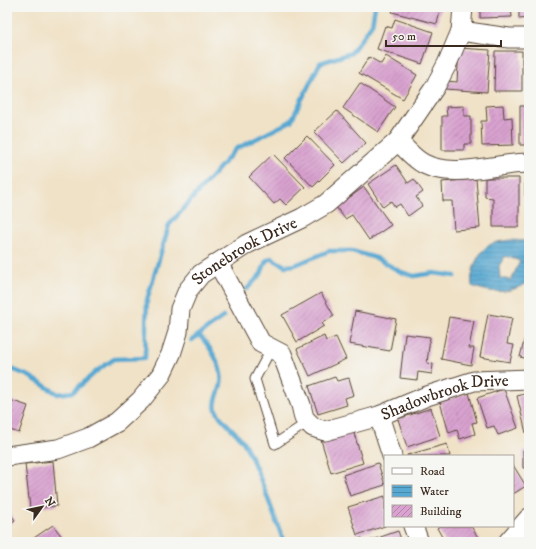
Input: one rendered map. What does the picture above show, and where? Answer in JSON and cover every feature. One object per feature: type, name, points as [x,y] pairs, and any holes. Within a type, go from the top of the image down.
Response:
[{"type":"street","name":"Stonebrook Drive","points":[[7,456],[58,449],[88,438],[117,422],[141,400],[161,375],[171,354],[178,332],[180,308],[188,290],[201,274],[247,244],[302,218],[326,204],[398,141],[435,87],[460,31],[464,7]]},
{"type":"street","points":[[460,31],[509,38],[529,38]]},
{"type":"street","points":[[398,141],[411,155],[423,164],[443,170],[460,170],[529,163]]},
{"type":"street","points":[[218,263],[261,343],[282,354],[302,405],[304,418],[313,427],[325,431],[379,416]]},
{"type":"street","name":"Shadowbrook Drive","points":[[392,455],[379,416],[427,396],[474,381],[529,379]]},
{"type":"street","points":[[508,542],[529,518]]},
{"type":"street","points":[[413,527],[419,542]]},
{"type":"lane","points":[[271,349],[255,379],[275,444],[308,422]]},
{"type":"water","points":[[510,240],[529,241],[529,281],[516,288],[501,291],[479,289],[472,286],[472,274],[476,261],[484,250],[489,245],[494,243]],"holes":[[[505,256],[520,261],[511,280],[500,278],[499,266]]]},
{"type":"building","points":[[394,7],[441,7],[437,24],[392,12]]},
{"type":"building","points":[[480,7],[511,7],[512,17],[480,18]]},
{"type":"building","points":[[519,7],[529,7],[529,18],[519,19]]},
{"type":"building","points":[[395,19],[433,32],[422,64],[377,49],[385,26],[392,28]]},
{"type":"building","points":[[459,48],[490,50],[487,92],[445,89],[446,81],[457,82]]},
{"type":"building","points":[[495,51],[522,51],[522,91],[494,91]]},
{"type":"building","points":[[386,56],[417,75],[403,99],[359,73],[369,57],[381,64]]},
{"type":"building","points":[[360,83],[395,107],[378,132],[343,108]]},
{"type":"building","points":[[503,105],[504,118],[512,117],[513,145],[482,146],[481,121],[487,121],[486,106]]},
{"type":"building","points":[[464,106],[464,116],[471,116],[471,144],[464,144],[464,150],[442,150],[442,116],[447,116],[446,107]]},
{"type":"building","points":[[520,106],[529,106],[529,145],[520,145]]},
{"type":"building","points":[[337,111],[366,143],[344,163],[314,132]]},
{"type":"building","points":[[307,136],[335,165],[313,187],[285,158]]},
{"type":"building","points":[[273,154],[305,187],[286,205],[280,199],[274,204],[249,177]]},
{"type":"building","points":[[396,165],[408,183],[414,179],[423,192],[416,197],[422,206],[408,216],[400,204],[395,207],[391,201],[383,207],[368,184]]},
{"type":"building","points":[[525,177],[529,177],[529,196],[525,196]]},
{"type":"building","points":[[485,178],[519,178],[519,227],[493,227],[493,198],[485,197]]},
{"type":"building","points":[[476,179],[480,228],[454,230],[452,201],[443,201],[442,182]]},
{"type":"building","points":[[364,187],[391,225],[369,240],[352,215],[345,219],[336,207]]},
{"type":"building","points":[[321,293],[334,316],[322,323],[324,326],[297,342],[282,315]]},
{"type":"building","points":[[355,311],[396,319],[390,351],[349,344]]},
{"type":"building","points":[[488,314],[512,318],[507,344],[514,345],[510,362],[480,357]]},
{"type":"building","points":[[449,317],[474,321],[469,348],[474,348],[471,365],[441,359]]},
{"type":"building","points":[[529,325],[529,359],[520,357]]},
{"type":"building","points":[[405,334],[430,337],[427,363],[433,364],[432,374],[418,372],[417,380],[400,378]]},
{"type":"building","points":[[324,336],[326,341],[336,337],[346,359],[310,376],[297,349]]},
{"type":"building","points":[[335,377],[337,381],[349,378],[354,395],[345,398],[347,405],[318,414],[309,386]]},
{"type":"building","points":[[504,389],[518,428],[498,435],[494,426],[487,428],[477,398]]},
{"type":"building","points":[[469,393],[477,422],[472,423],[475,434],[460,439],[457,430],[449,433],[440,402]]},
{"type":"building","points":[[529,393],[529,432],[526,433],[517,396]]},
{"type":"building","points":[[7,399],[28,406],[19,433],[7,429]]},
{"type":"building","points":[[431,408],[440,436],[407,447],[398,419]]},
{"type":"building","points":[[353,430],[363,463],[331,473],[321,440]]},
{"type":"building","points":[[447,444],[450,455],[407,455]]},
{"type":"building","points":[[523,450],[529,450],[529,468],[523,468]]},
{"type":"building","points":[[53,461],[57,506],[30,508],[25,464]]},
{"type":"building","points":[[378,463],[384,485],[350,496],[343,475]]},
{"type":"building","points":[[514,467],[526,486],[514,493]]},
{"type":"building","points":[[384,496],[384,526],[357,535],[348,507]]},
{"type":"building","points":[[7,510],[15,520],[7,526]]},
{"type":"building","points":[[53,525],[66,542],[28,542]]},
{"type":"building","points":[[472,527],[481,542],[445,542],[437,528]]},
{"type":"building","points":[[398,531],[402,542],[366,542]]},
{"type":"building","points":[[529,533],[529,542],[523,542],[521,538]]},
{"type":"building","points":[[362,538],[364,542],[352,542]]},
{"type":"waterway","points":[[7,367],[29,376],[58,394],[73,392],[98,370],[114,359],[145,358],[147,300],[169,225],[236,149],[291,121],[320,63],[351,53],[372,24],[375,7]]},
{"type":"waterway","points":[[247,289],[261,274],[266,261],[271,258],[285,266],[295,265],[329,251],[352,251],[376,258],[401,272],[414,276],[434,273],[455,276]]},
{"type":"waterway","points":[[192,340],[223,317]]},
{"type":"waterway","points":[[199,335],[212,351],[220,371],[221,384],[216,400],[216,410],[221,418],[244,443],[261,479],[284,542]]}]
